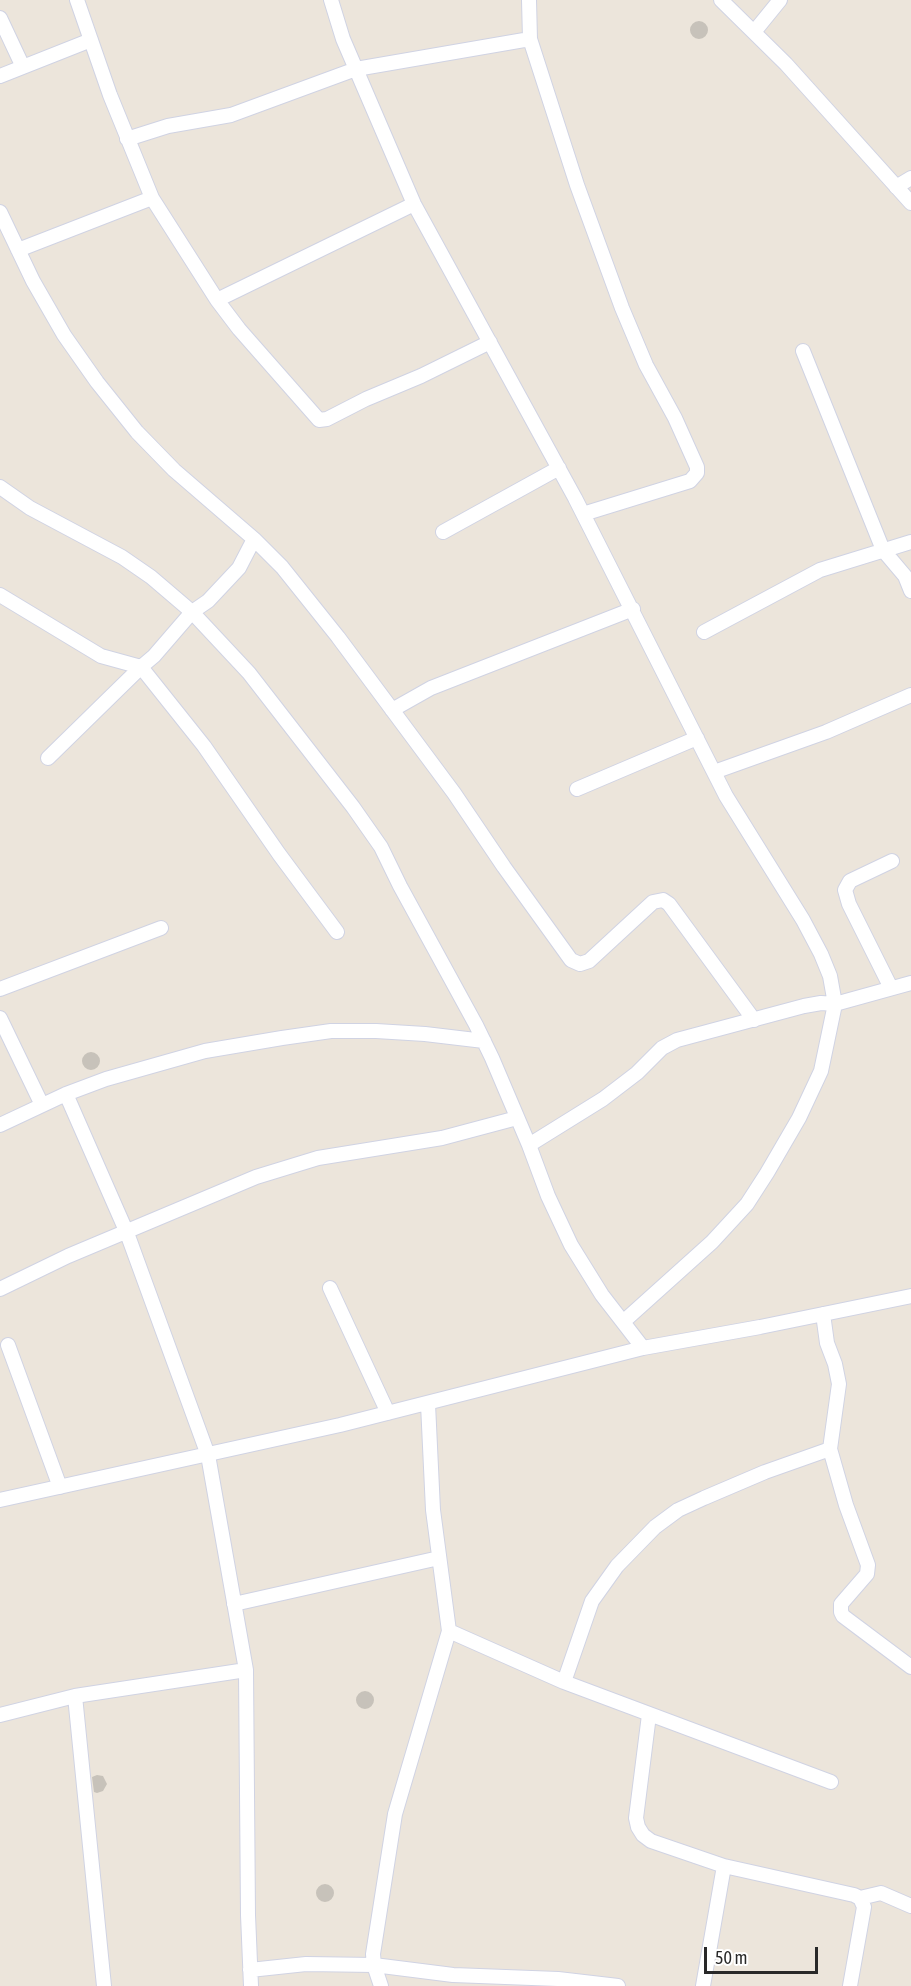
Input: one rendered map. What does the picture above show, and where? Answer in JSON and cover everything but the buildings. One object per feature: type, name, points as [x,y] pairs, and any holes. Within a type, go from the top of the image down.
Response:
[{"type":"street","points":[[77,0],[127,139],[152,198],[217,300],[239,329],[319,420],[327,420],[366,399],[421,376],[490,342]]},
{"type":"street","points":[[331,0],[356,69],[414,204],[584,514],[726,796],[792,901],[821,954],[830,976],[835,1004],[820,1071],[799,1118],[747,1204],[712,1242],[623,1322]]},
{"type":"street","points":[[529,0],[530,39],[578,185],[622,308],[646,365],[675,418],[697,467],[697,473],[690,481],[584,514]]},
{"type":"street","points":[[721,0],[834,116],[911,203]]},
{"type":"street","points":[[754,32],[780,0]]},
{"type":"street","points":[[0,18],[23,67]]},
{"type":"street","points":[[127,139],[168,126],[231,115],[356,69],[530,39]]},
{"type":"street","points":[[0,76],[91,40]]},
{"type":"street","points":[[896,187],[911,178]]},
{"type":"street","points":[[18,250],[152,198]]},
{"type":"street","points":[[217,300],[414,204]]},
{"type":"street","points":[[0,212],[33,281],[64,336],[97,382],[137,432],[174,470],[254,538],[282,567],[454,793],[571,960],[580,964],[589,961],[653,902],[663,900],[669,904],[754,1020]]},
{"type":"street","points":[[803,351],[883,550],[905,576],[911,591]]},
{"type":"street","points":[[443,532],[559,468]]},
{"type":"street","points":[[0,487],[30,508],[122,557],[151,577],[192,612],[249,673],[353,807],[381,847],[484,1041],[518,1118],[548,1196],[571,1245],[602,1295],[644,1348]]},
{"type":"street","points":[[48,758],[154,656],[192,612],[208,601],[239,568],[254,538]]},
{"type":"street","points":[[705,632],[820,570],[911,542]]},
{"type":"street","points":[[0,595],[101,656],[141,667],[204,746],[279,854],[337,932]]},
{"type":"street","points":[[392,710],[431,688],[633,609]]},
{"type":"street","points":[[714,772],[826,732],[911,695]]},
{"type":"street","points":[[577,789],[697,738]]},
{"type":"street","points":[[891,988],[849,904],[845,890],[850,881],[892,861]]},
{"type":"street","points":[[0,989],[161,928]]},
{"type":"street","points":[[529,1145],[603,1099],[637,1073],[662,1048],[677,1040],[804,1006],[821,1003],[835,1004],[911,982]]},
{"type":"street","points":[[0,1018],[42,1105]]},
{"type":"street","points":[[0,1125],[66,1094],[106,1079],[194,1054],[282,1038],[331,1031],[376,1031],[484,1041]]},
{"type":"street","points":[[66,1094],[127,1233],[208,1455],[246,1670],[251,1986]]},
{"type":"street","points":[[0,1289],[68,1256],[256,1177],[318,1158],[442,1138],[518,1118]]},
{"type":"street","points":[[330,1288],[388,1413]]},
{"type":"street","points":[[0,1500],[428,1404],[644,1348],[760,1328],[911,1296]]},
{"type":"street","points":[[823,1314],[827,1343],[839,1384],[830,1449],[846,1505],[868,1565],[867,1574],[841,1604],[841,1612],[843,1616],[911,1667]]},
{"type":"street","points":[[8,1345],[60,1487]]},
{"type":"street","points":[[381,1986],[373,1954],[395,1814],[449,1631],[433,1510],[428,1404]]},
{"type":"street","points":[[564,1683],[592,1601],[617,1566],[655,1527],[678,1510],[704,1498],[765,1472],[830,1449]]},
{"type":"street","points":[[234,1604],[439,1558]]},
{"type":"street","points":[[449,1631],[564,1683],[831,1782]]},
{"type":"street","points":[[0,1714],[75,1696],[246,1670]]},
{"type":"street","points":[[75,1696],[104,1986]]},
{"type":"street","points":[[649,1715],[636,1818],[638,1827],[651,1841],[724,1866],[854,1895],[860,1899],[864,1907],[850,1986]]},
{"type":"street","points":[[703,1986],[724,1866]]},
{"type":"street","points":[[860,1899],[881,1893],[911,1906]]},
{"type":"street","points":[[250,1970],[306,1964],[374,1965],[453,1975],[558,1978],[618,1986]]}]
